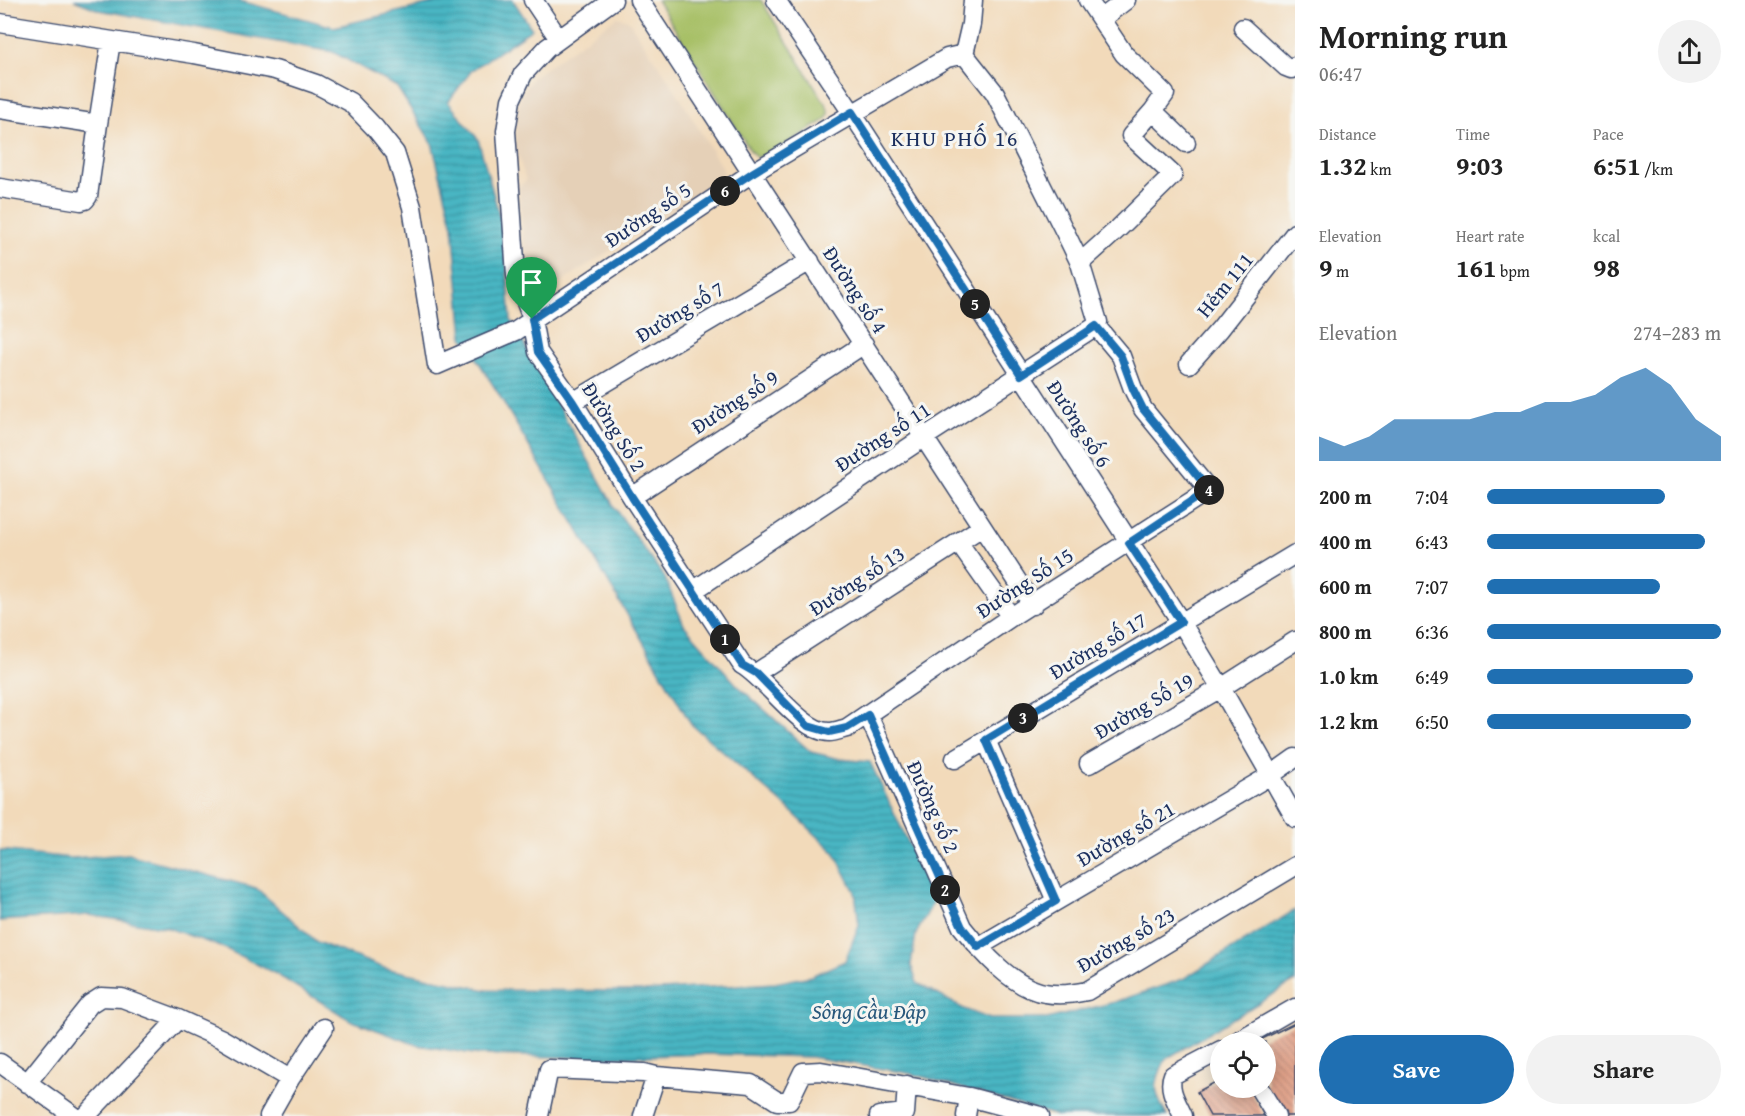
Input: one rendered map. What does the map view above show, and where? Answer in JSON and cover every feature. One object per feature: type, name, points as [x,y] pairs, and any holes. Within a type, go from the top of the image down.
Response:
[{"type":"street","points":[[533,0],[553,43]]},
{"type":"street","name":"Đường Số 2","points":[[613,0],[553,43],[523,74],[511,100],[506,130],[516,275],[532,319],[538,352],[573,402],[742,665],[756,673],[808,726],[829,732],[847,728],[868,715]]},
{"type":"street","name":"Đường số 4","points":[[639,0],[1033,605]]},
{"type":"street","name":"Đường số 6","points":[[776,0],[852,112],[1181,622],[1295,818]]},
{"type":"street","points":[[973,0],[971,24],[964,54],[995,93],[1080,263],[1097,324]]},
{"type":"street","points":[[1080,263],[1173,175],[1131,136],[1165,94],[1124,54],[1088,0]]},
{"type":"street","points":[[1101,19],[1126,0]]},
{"type":"street","points":[[0,22],[111,41],[88,196],[81,201],[0,189]]},
{"type":"street","points":[[1243,28],[1286,67],[1291,69],[1295,66]]},
{"type":"street","name":"Đường số 5","points":[[111,41],[274,70],[316,84],[350,102],[396,153],[412,207],[437,365],[516,331],[752,173],[947,58],[964,54]]},
{"type":"street","points":[[0,109],[98,124]]},
{"type":"street","points":[[1153,111],[1186,143]]},
{"type":"street","name":"Hẻm 111","points":[[1189,364],[1220,329],[1295,234]]},
{"type":"street","name":"Đường số 7","points":[[573,402],[810,261]]},
{"type":"street","name":"Đường số 11","points":[[693,591],[1097,324]]},
{"type":"street","name":"Đường Số 15","points":[[868,715],[1011,617],[1209,490],[1143,409],[1121,356],[1097,324]]},
{"type":"street","name":"Đường số 9","points":[[632,497],[864,345]]},
{"type":"street","name":"Đường số 13","points":[[756,673],[982,527]]},
{"type":"street","points":[[958,542],[1011,617]]},
{"type":"street","name":"Đường số 17","points":[[955,759],[1295,554]]},
{"type":"street","name":"Đường Số 19","points":[[1089,764],[1221,688],[1295,641]]},
{"type":"street","name":"Đường số 2","points":[[868,715],[962,927],[978,947]]},
{"type":"street","points":[[986,740],[1056,901]]},
{"type":"street","name":"Đường số 21","points":[[978,947],[1271,775],[1295,758]]},
{"type":"street","name":"Đường số 23","points":[[978,947],[1022,985],[1043,993],[1066,995],[1087,991],[1295,866]]},
{"type":"street","points":[[27,1083],[90,1004],[100,998],[122,998],[178,1019],[222,1039],[290,1079]]},
{"type":"street","points":[[1253,1032],[1295,1008]]},
{"type":"street","points":[[86,1116],[178,1019]]},
{"type":"street","points":[[269,1116],[290,1079],[324,1029]]},
{"type":"street","points":[[1183,1116],[1171,1089],[1170,1081],[1173,1075],[1210,1056]]},
{"type":"street","points":[[0,1063],[74,1116]]},
{"type":"street","points":[[539,1116],[549,1069],[644,1073],[751,1084],[775,1109],[789,1101],[803,1072],[821,1071],[969,1097],[1040,1116]]},
{"type":"street","points":[[644,1116],[656,1076]]},
{"type":"street","points":[[879,1116],[904,1113],[908,1085]]},
{"type":"street","points":[[966,1116],[969,1097]]},
{"type":"street","points":[[1265,1098],[1276,1116]]},
{"type":"shaded area","points":[[617,17],[628,20],[676,91],[724,171],[723,178],[538,297],[529,292],[519,187],[526,180],[515,145],[522,94],[532,78]]},
{"type":"green space","points":[[657,0],[761,0],[827,106],[829,114],[824,121],[766,156],[756,157]]},
{"type":"water","name":"Sông Cầu Đập","points":[[74,0],[237,0],[334,27],[447,0],[513,0],[532,29],[472,70],[448,102],[478,139],[504,232],[511,320],[615,508],[665,578],[684,625],[737,685],[811,752],[840,759],[870,762],[935,899],[916,934],[911,965],[917,983],[964,1009],[990,1019],[1047,1019],[1115,1002],[1183,979],[1295,910],[1295,981],[1166,1059],[1156,1088],[1167,1116],[1058,1116],[913,1074],[811,1057],[706,1054],[592,1058],[480,1055],[417,1045],[350,1020],[276,974],[224,948],[168,928],[89,915],[0,921],[0,850],[71,858],[128,854],[256,888],[317,942],[384,968],[486,990],[645,991],[775,983],[811,976],[845,961],[859,925],[855,892],[834,852],[791,811],[691,724],[463,337],[453,226],[432,143],[397,87],[333,52],[99,10]]},
{"type":"building","points":[[1295,1023],[1295,1116],[1279,1116],[1271,1098],[1276,1098],[1276,1032]]},
{"type":"building","points":[[1210,1085],[1210,1098],[1254,1098],[1264,1116],[1210,1116],[1197,1092]]},
{"type":"district","name":"KHU PHỐ 16","points":[[955,138]]},
{"type":"route","points":[[852,112],[1021,375],[1096,326],[1115,346],[1143,409],[1209,490],[1129,543],[1181,622],[986,740],[1056,901],[978,947],[962,927],[868,715],[847,728],[829,732],[808,726],[756,673],[742,665],[573,402],[538,352],[532,319],[752,173],[852,112]]}]
